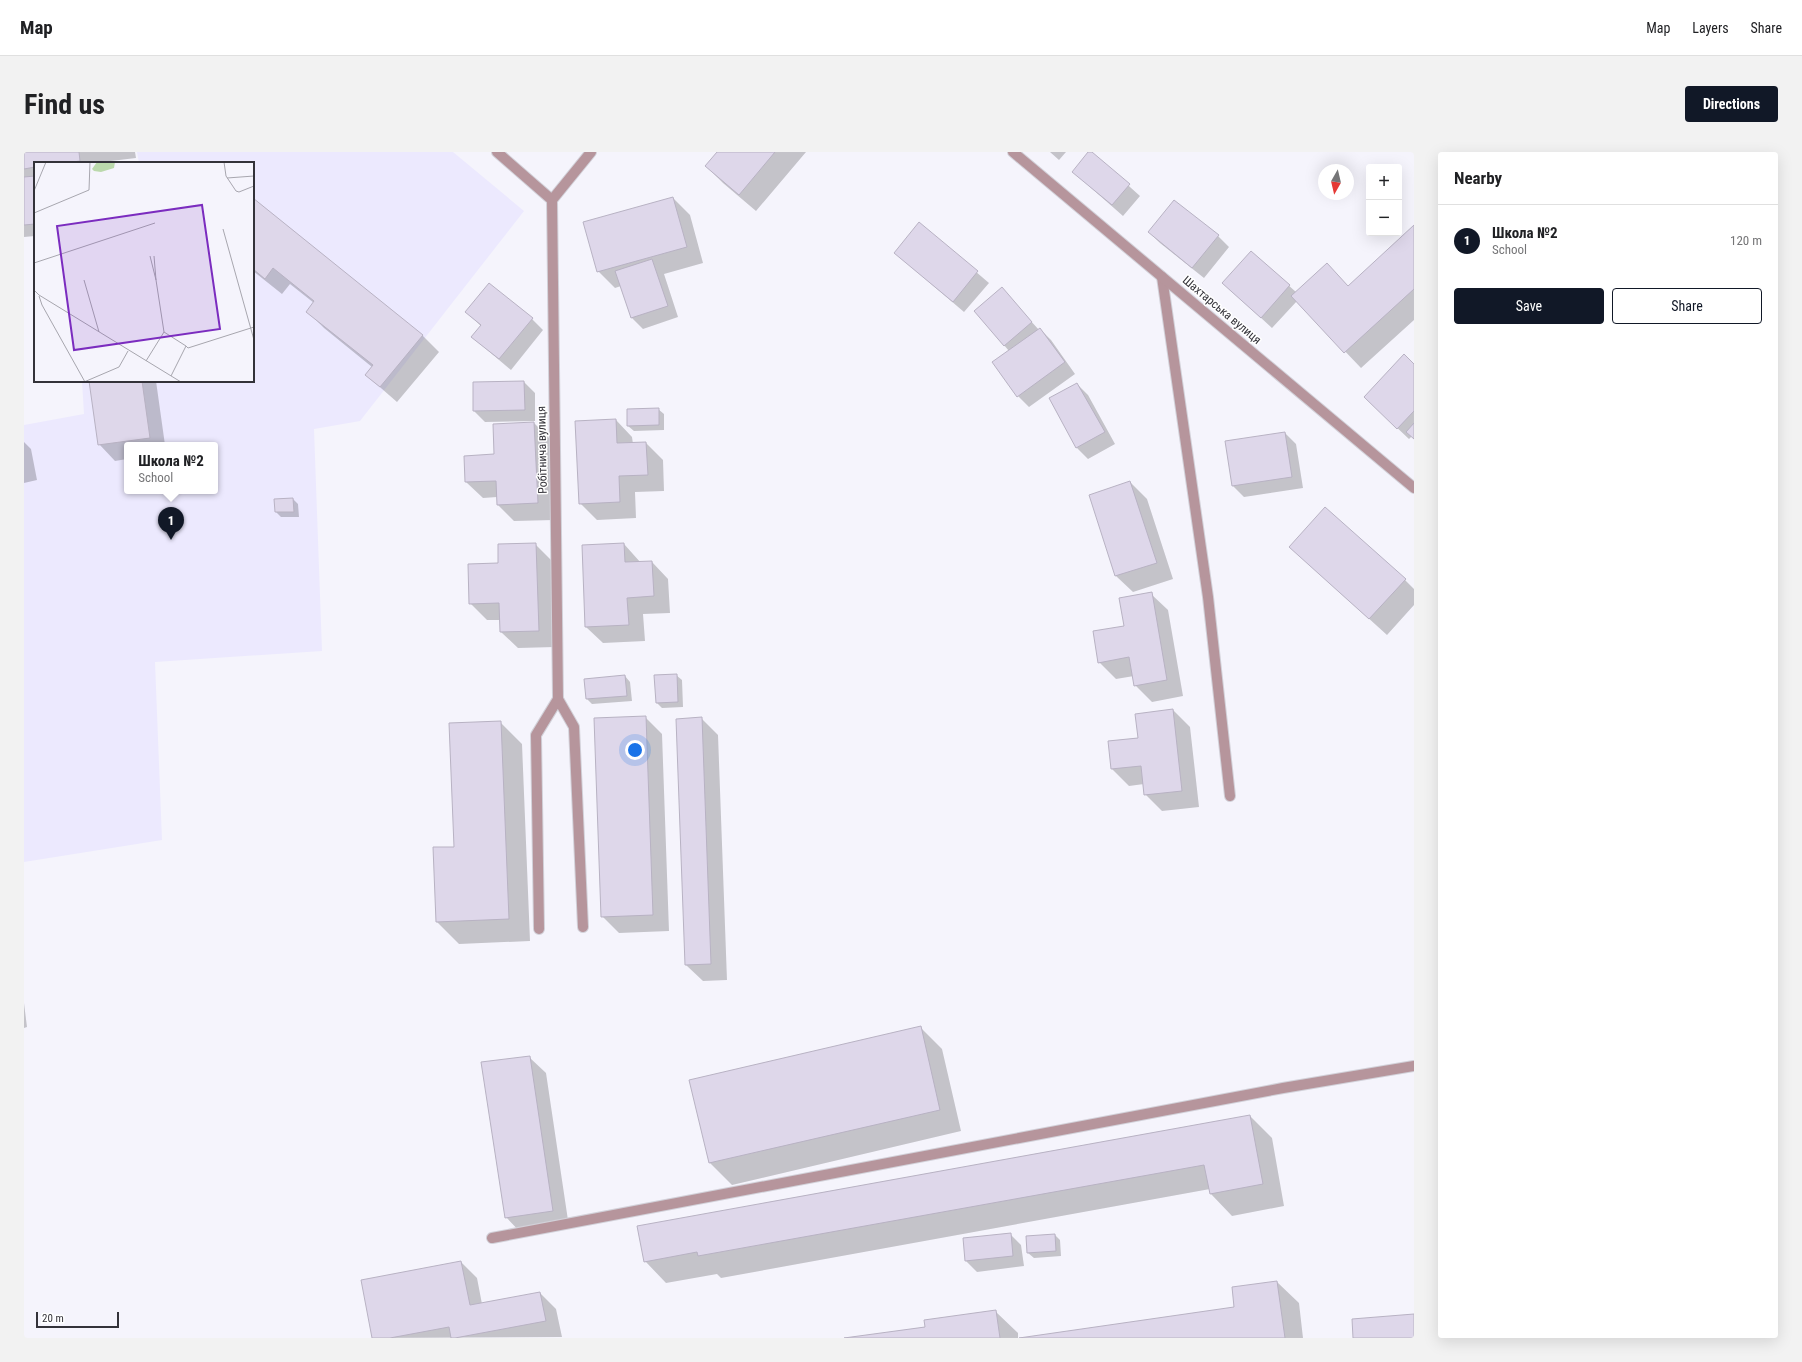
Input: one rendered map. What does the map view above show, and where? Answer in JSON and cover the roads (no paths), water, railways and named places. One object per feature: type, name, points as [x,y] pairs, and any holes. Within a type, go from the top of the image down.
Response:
[{"type":"street","points":[[497,152],[552,200],[591,152]]},
{"type":"street","name":"Шахтарська вулиця","points":[[1013,152],[1414,488]]},
{"type":"street","name":"Робітнича вулиця","points":[[552,200],[558,699]]},
{"type":"street","points":[[1162,277],[1208,597],[1230,796]]},
{"type":"street","points":[[539,929],[536,735],[558,699],[574,727],[583,927]]},
{"type":"street","points":[[492,1238],[1282,1088],[1414,1066]]},
{"type":"place","name":"Школа №2","points":[[171,540]]}]
